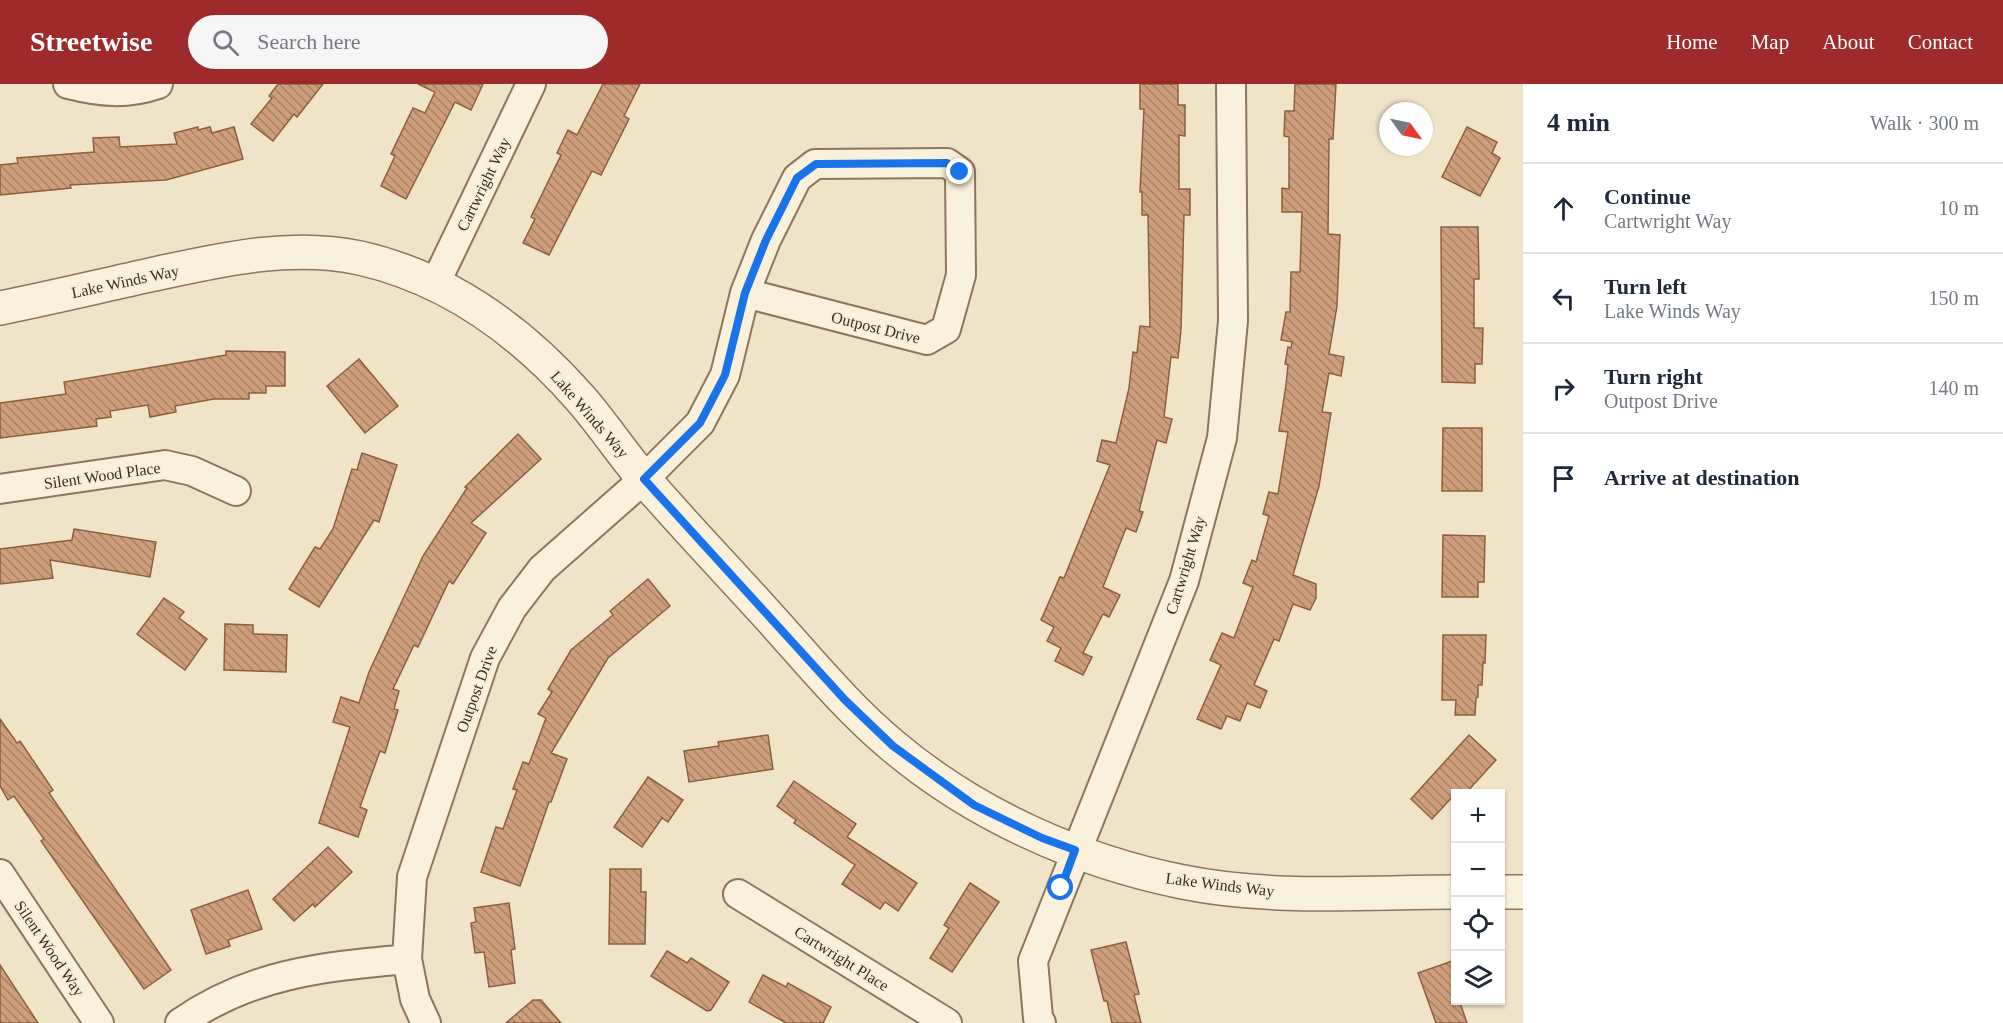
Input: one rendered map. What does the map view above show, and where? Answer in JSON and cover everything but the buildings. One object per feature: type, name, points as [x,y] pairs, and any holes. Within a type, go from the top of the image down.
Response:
[{"type":"street","points":[[68,84],[104,93],[138,91],[158,84]]},
{"type":"street","name":"Cartwright Way","points":[[435,284],[531,84]]},
{"type":"street","name":"Cartwright Way","points":[[1035,1021],[1033,961],[1075,850],[1184,581],[1222,438],[1233,321],[1231,84]]},
{"type":"street","name":"Outpost Drive","points":[[426,1023],[415,999],[407,959],[412,877],[484,658],[512,608],[542,569],[644,479],[700,423],[725,375],[745,293],[766,240],[797,178],[816,164],[947,163],[960,172],[961,275],[946,329],[927,340],[745,293]]},
{"type":"street","name":"Lake Winds Way","points":[[0,308],[231,257],[271,254],[316,252],[359,258],[400,270],[435,284],[479,307],[521,340],[578,396],[644,479],[845,700],[893,746],[974,805],[1042,838],[1131,869],[1185,883],[1263,892],[1451,892]]},
{"type":"street","name":"Silent Wood Place","points":[[0,489],[165,465],[192,471],[236,491]]},
{"type":"street","name":"Silent Wood Way","points":[[0,874],[99,1023]]},
{"type":"street","points":[[1505,892],[1523,892]]},
{"type":"street","name":"Cartwright Place","points":[[738,894],[947,1023]]},
{"type":"street","points":[[180,1023],[197,1011],[266,980],[316,967],[407,959]]},
{"type":"route","points":[[960,172],[947,163],[816,164],[797,178],[766,240],[745,293],[725,375],[700,423],[644,479],[845,700],[893,746],[974,805],[1042,838],[1075,850],[1061,888]]}]
